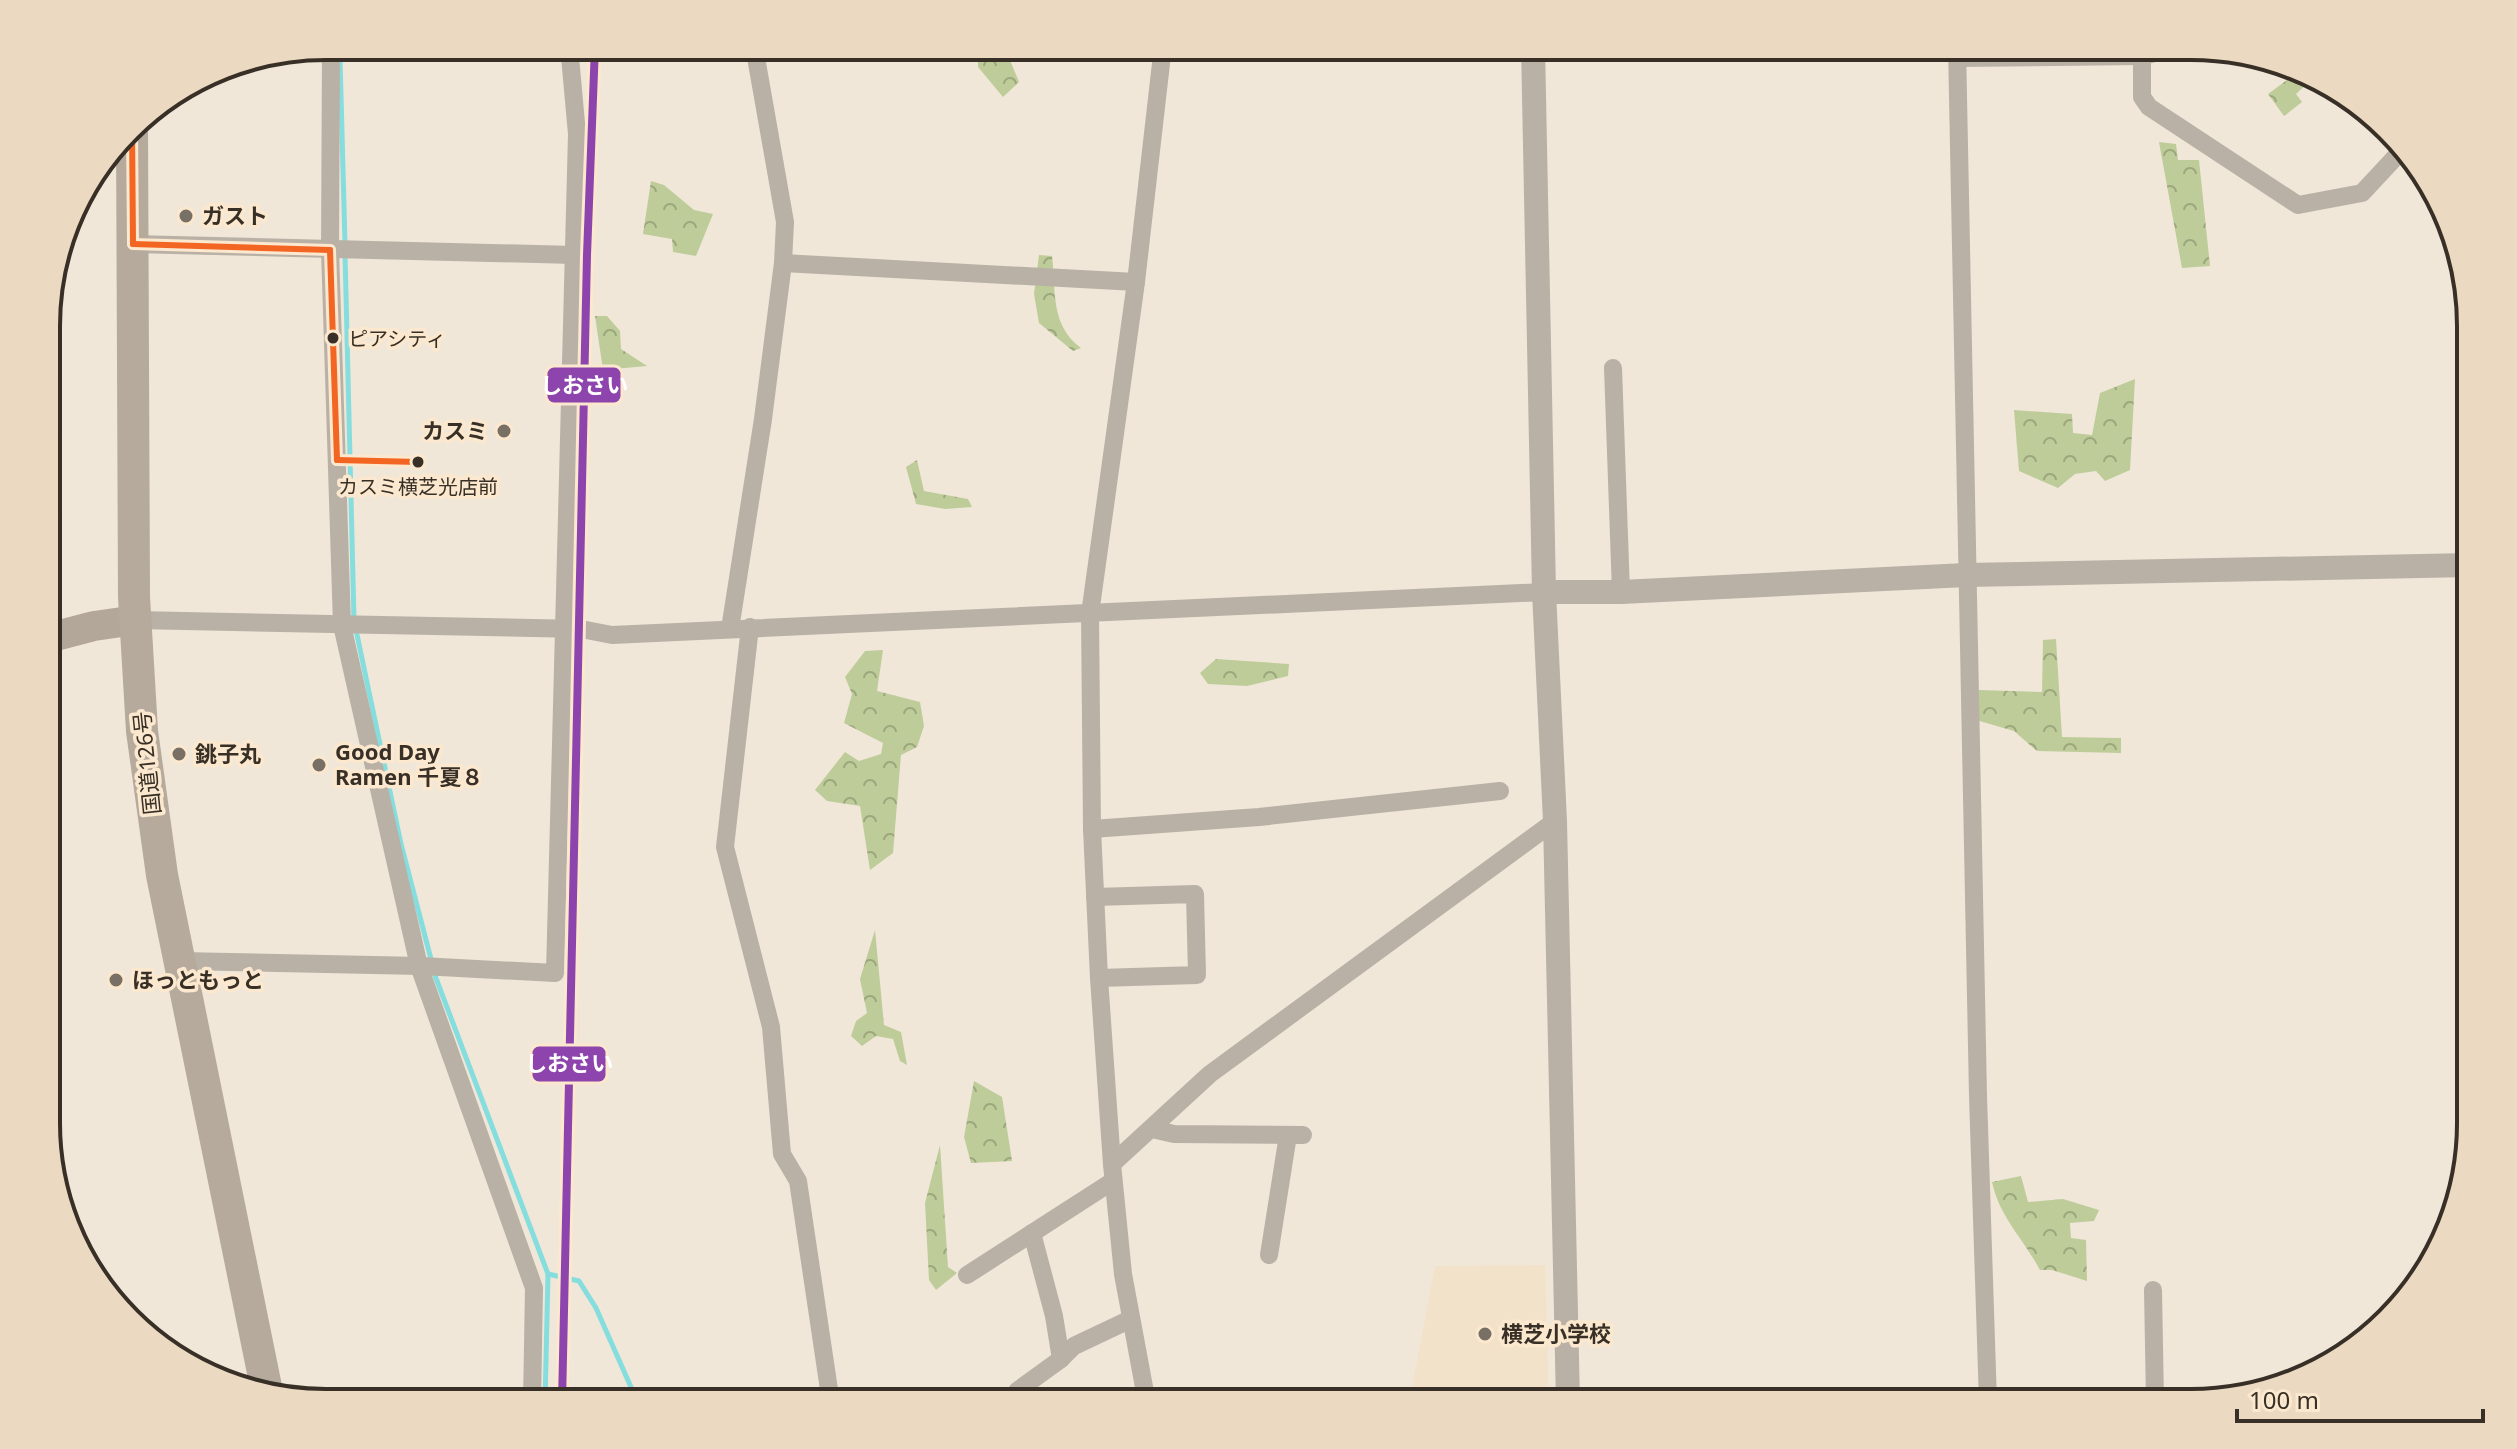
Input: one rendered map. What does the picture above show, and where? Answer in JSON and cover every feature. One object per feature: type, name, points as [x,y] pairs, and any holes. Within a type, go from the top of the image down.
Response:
[{"type":"highway","name":"国道126号","points":[[132,145],[136,620],[142,731],[162,875],[265,1382]]},
{"type":"main road","points":[[60,635],[136,620]]},
{"type":"street","points":[[331,60],[332,250],[343,626],[420,966],[534,1288],[532,1389]]},
{"type":"street","points":[[180,961],[420,966],[555,973],[577,134],[570,60]]},
{"type":"street","points":[[730,629],[763,419],[783,263],[785,222],[757,60]]},
{"type":"street","points":[[1144,1389],[1123,1274],[1112,1173],[1092,829],[1090,614],[1136,282],[1161,60]]},
{"type":"street","points":[[1533,60],[1544,592],[1555,821],[1568,1388]]},
{"type":"street","points":[[1958,60],[1966,575],[1988,1388]]},
{"type":"street","points":[[2142,60],[2142,97],[2149,107],[2298,205],[2362,193],[2396,157]]},
{"type":"street","points":[[133,244],[574,255]]},
{"type":"street","points":[[783,263],[1136,282]]},
{"type":"street","points":[[1613,368],[1621,592]]},
{"type":"street","points":[[136,620],[563,629],[612,635],[1966,575],[2456,565]]},
{"type":"street","points":[[750,627],[725,847],[771,1027],[782,1154],[798,1181],[829,1389]]},
{"type":"street","points":[[1092,829],[1259,817],[1500,791]]},
{"type":"street","points":[[967,1275],[1032,1233],[1112,1173],[1152,1129],[1210,1074],[1555,821]]},
{"type":"street","points":[[1095,897],[1195,894],[1197,975],[1099,978]]},
{"type":"street","points":[[1152,1129],[1174,1134],[1295,1135],[1269,1255]]},
{"type":"street","points":[[1032,1233],[1054,1316],[1061,1359]]},
{"type":"street","points":[[2153,1290],[2155,1388]]},
{"type":"street","points":[[1020,1389],[1074,1346],[1131,1319]]},
{"type":"shaded area","name":"横芝小学校","points":[[1545,1265],[1549,1388],[1412,1388],[1435,1266]]},
{"type":"green space","points":[[978,60],[1010,60],[1019,82],[1003,97],[978,67]]},
{"type":"green space","points":[[2289,79],[2305,86],[2296,94],[2302,102],[2284,116],[2268,94]]},
{"type":"green space","points":[[2159,142],[2176,144],[2178,160],[2199,160],[2210,266],[2182,268]]},
{"type":"green space","points":[[651,181],[664,185],[694,210],[713,214],[696,256],[673,252],[672,239],[643,234]]},
{"type":"green space","points":[[1039,255],[1052,256],[1059,318],[1071,339],[1081,348],[1073,351],[1039,323],[1034,294]]},
{"type":"green space","points":[[595,316],[607,316],[620,331],[621,349],[647,366],[603,370]]},
{"type":"green space","points":[[2135,379],[2130,470],[2105,481],[2096,471],[2075,474],[2058,488],[2019,471],[2014,410],[2072,414],[2073,433],[2092,435],[2100,393]]},
{"type":"green space","points":[[917,460],[924,491],[968,499],[972,507],[945,509],[916,504],[906,467]]},
{"type":"green space","points":[[2056,639],[2062,737],[2121,738],[2121,753],[2037,751],[2014,731],[1976,720],[1979,690],[2042,692],[2043,640]]},
{"type":"green space","points":[[883,650],[877,691],[920,702],[924,726],[917,747],[901,755],[893,853],[870,870],[860,806],[827,801],[815,790],[845,752],[859,761],[881,754],[883,743],[844,723],[852,694],[845,677],[865,651]]},
{"type":"green space","points":[[1216,659],[1289,664],[1288,676],[1247,686],[1208,684],[1200,673]]},
{"type":"green space","points":[[875,930],[884,1025],[901,1032],[907,1065],[900,1061],[893,1039],[876,1036],[862,1046],[851,1036],[856,1021],[867,1013],[860,979]]},
{"type":"green space","points":[[974,1081],[1002,1097],[1012,1161],[971,1163],[964,1137]]},
{"type":"green space","points":[[940,1145],[948,1267],[957,1273],[936,1290],[929,1280],[925,1203]]},
{"type":"green space","points":[[2021,1176],[2028,1202],[2063,1199],[2099,1210],[2094,1221],[2070,1223],[2071,1238],[2086,1240],[2087,1281],[2052,1270],[2040,1270],[2013,1228],[2000,1206],[1992,1182]]},
{"type":"waterway","points":[[340,60],[345,244]]},
{"type":"waterway","points":[[345,254],[354,620]]},
{"type":"waterway","points":[[356,630],[401,844],[432,963]]},
{"type":"waterway","points":[[434,973],[548,1274],[545,1389]]},
{"type":"waterway","points":[[548,1274],[579,1281],[596,1308],[632,1389]]},
{"type":"transit line","name":"しおさい","points":[[562,1389],[587,255],[594,60]]},
{"type":"transit line","points":[[132,145],[133,244]]},
{"type":"transit line","points":[[133,244],[330,250]]},
{"type":"transit line","points":[[330,250],[337,460]]},
{"type":"transit line","points":[[337,460],[418,462]]},
{"type":"place","name":"ガスト","points":[[186,216]]},
{"type":"place","name":"ピアシティ","points":[[333,338]]},
{"type":"place","name":"カスミ","points":[[504,431]]},
{"type":"place","name":"カスミ横芝光店前","points":[[418,462]]},
{"type":"place","name":"銚子丸","points":[[179,754]]},
{"type":"place","name":"Good Day Ramen 千夏８","points":[[319,765]]},
{"type":"place","name":"ほっともっと","points":[[116,980]]},
{"type":"place","name":"横芝小学校","points":[[1485,1334]]}]
